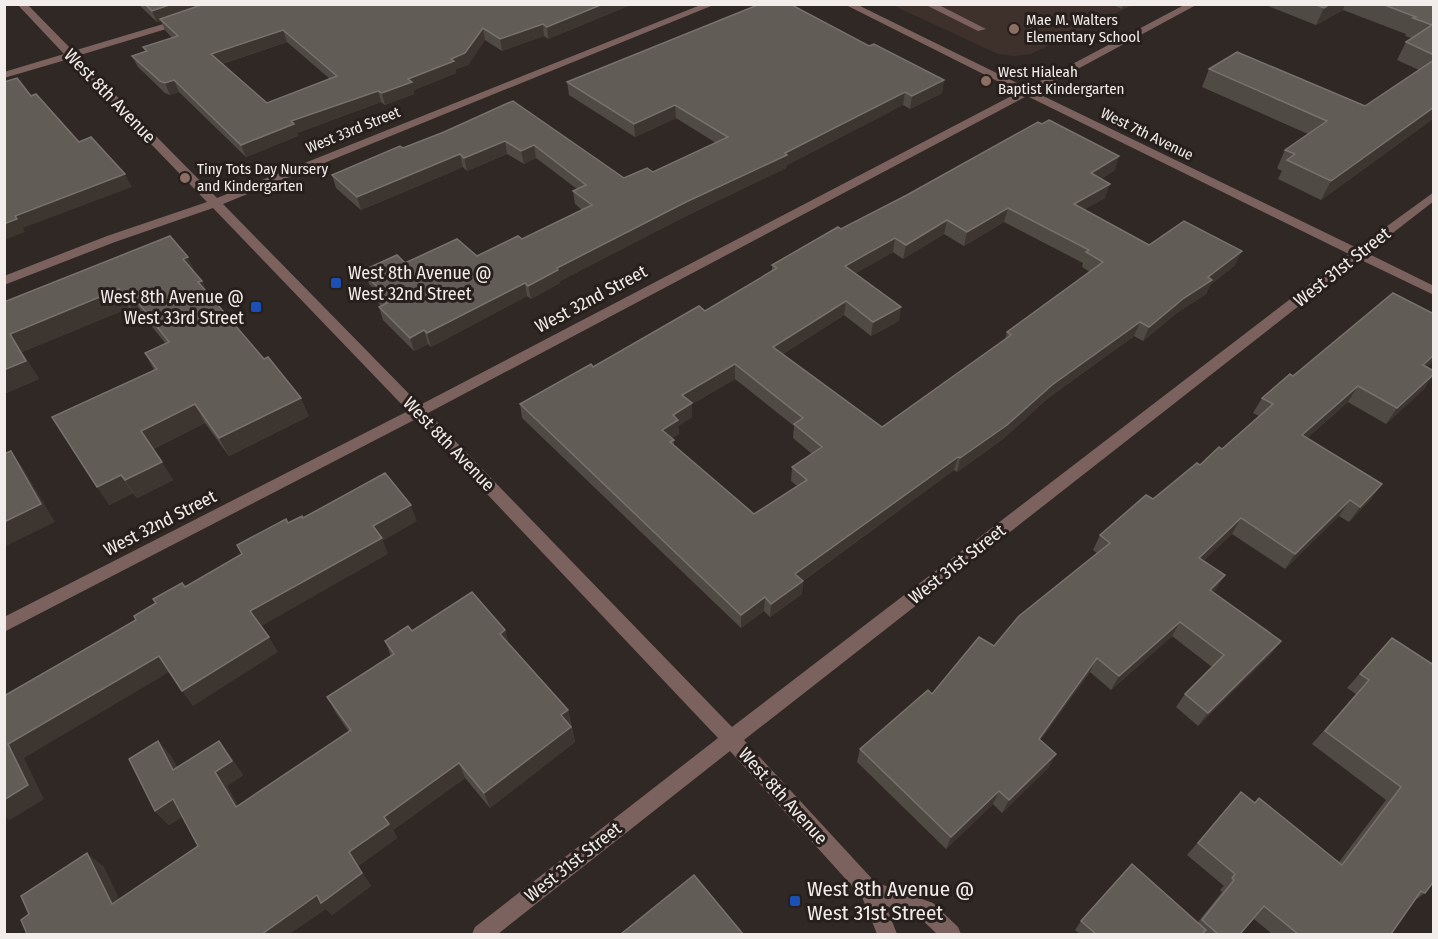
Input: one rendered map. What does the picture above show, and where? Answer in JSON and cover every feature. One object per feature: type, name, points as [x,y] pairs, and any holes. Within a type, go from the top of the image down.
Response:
[{"type":"street","name":"West 8th Avenue","points":[[21,4],[213,204],[418,411],[731,739],[869,890],[887,934]]},
{"type":"street","name":"West 33rd Street","points":[[4,281],[111,239],[213,204],[712,4]]},
{"type":"street","name":"West 7th Avenue","points":[[848,4],[1434,291]]},
{"type":"street","points":[[928,4],[981,29]]},
{"type":"street","name":"West 32nd Street","points":[[4,625],[418,411],[1194,4]]},
{"type":"street","points":[[4,75],[191,18]]},
{"type":"street","name":"West 31st Street","points":[[482,934],[1434,195]]},
{"type":"street","name":"West 8th Avenue","points":[[869,890],[926,910],[951,934]]},
{"type":"shaded area","name":"Mae M. Walters Elementary School","points":[[892,5],[1133,5],[1031,54],[1014,56],[998,54]]},
{"type":"building","points":[[145,4],[172,4],[152,11]]},
{"type":"building","points":[[204,4],[603,4],[547,27],[543,24],[500,39],[483,28],[465,53],[451,59],[454,61],[408,79],[412,82],[382,93],[378,91],[291,121],[294,124],[241,145],[174,80],[165,83],[160,81],[132,56],[147,51],[143,47],[178,36],[160,19]],"holes":[[[283,30],[337,76],[267,103],[211,54]]]},
{"type":"building","points":[[760,4],[790,4],[869,46],[874,44],[944,80],[912,96],[905,92],[785,153],[787,155],[686,202],[557,268],[558,270],[528,286],[525,283],[427,333],[424,330],[410,338],[379,307],[387,303],[375,292],[380,289],[370,280],[373,278],[364,270],[397,255],[405,263],[457,239],[477,256],[518,236],[522,239],[592,205],[573,191],[586,185],[534,145],[521,151],[505,141],[464,158],[460,154],[357,197],[332,175],[400,146],[403,148],[444,132],[513,101],[624,178],[647,168],[653,172],[728,137],[675,105],[634,124],[567,82]]},
{"type":"building","points":[[1315,4],[1330,4],[1324,8]]},
{"type":"building","points":[[1382,4],[1434,4],[1434,55],[1406,42],[1432,25]]},
{"type":"building","points":[[1237,52],[1365,106],[1434,60],[1434,107],[1331,181],[1287,160],[1295,154],[1285,150],[1327,121],[1209,69]]},
{"type":"building","points":[[17,78],[31,96],[36,94],[79,142],[91,137],[125,174],[15,216],[17,219],[4,224],[4,82]]},
{"type":"building","points":[[1049,120],[1119,156],[1091,173],[1110,184],[1074,204],[1149,245],[1184,221],[1242,251],[1208,277],[1212,280],[1184,298],[1149,327],[1140,322],[1052,385],[1007,425],[960,458],[958,457],[795,574],[803,581],[771,604],[765,597],[741,615],[520,404],[591,364],[593,367],[699,306],[705,311],[777,268],[772,265],[838,227],[841,229],[907,195],[1038,122],[1042,124]],"holes":[[[1008,208],[1089,250],[1086,252],[1103,262],[1007,332],[1011,335],[882,427],[773,347],[846,301],[873,322],[901,307],[845,266],[895,238],[906,245],[947,220],[967,232]],[[735,364],[803,418],[794,424],[822,447],[792,467],[807,480],[754,514],[670,442],[674,440],[662,430],[678,420],[673,415],[692,403],[682,395]]]},
{"type":"building","points":[[170,236],[188,257],[183,259],[202,281],[198,282],[264,359],[268,357],[301,398],[219,438],[195,404],[141,431],[162,462],[125,480],[121,475],[97,487],[52,417],[157,369],[145,353],[169,342],[133,296],[126,298],[119,289],[10,334],[26,361],[4,370],[4,302]]},
{"type":"building","points":[[1393,293],[1434,314],[1434,355],[1423,365],[1434,371],[1434,374],[1397,408],[1358,386],[1302,435],[1382,484],[1360,507],[1350,500],[1295,554],[1241,518],[1199,558],[1225,575],[1210,590],[1281,641],[1208,713],[1185,694],[1224,655],[1180,622],[1119,676],[1097,658],[1039,739],[1056,754],[1009,800],[999,791],[951,837],[860,749],[928,690],[932,694],[979,637],[994,646],[1019,616],[1110,543],[1100,535],[1146,495],[1153,499],[1197,463],[1200,465],[1219,447],[1222,449],[1273,404],[1262,398],[1290,374],[1293,376]]},
{"type":"building","points":[[11,451],[41,504],[4,522],[4,454]]},
{"type":"building","points":[[385,473],[411,505],[373,526],[382,538],[250,611],[269,637],[182,691],[159,656],[8,744],[28,785],[4,800],[4,696],[136,620],[134,616],[156,603],[153,599],[182,583],[185,587],[242,554],[237,545],[286,519],[288,523],[302,516],[303,518]]},
{"type":"building","points":[[472,592],[505,630],[500,634],[568,710],[561,715],[571,727],[484,793],[459,763],[384,817],[389,824],[349,852],[362,873],[321,903],[317,895],[262,934],[27,934],[21,920],[29,914],[21,896],[87,853],[112,904],[198,846],[173,799],[155,811],[129,759],[158,741],[173,770],[219,741],[232,761],[215,772],[236,807],[351,730],[327,697],[394,654],[385,641],[408,626],[412,631]]},
{"type":"building","points":[[1392,638],[1432,664],[1434,661],[1434,881],[1425,893],[1421,891],[1391,934],[1298,934],[1264,906],[1240,934],[1218,934],[1202,920],[1234,880],[1232,878],[1235,874],[1198,843],[1241,792],[1255,803],[1259,798],[1342,865],[1401,787],[1325,731],[1369,680],[1360,674]]},
{"type":"building","points":[[1132,864],[1206,930],[1202,934],[1096,934],[1081,921]]},
{"type":"building","points":[[694,875],[743,934],[621,934]]},
{"type":"place","name":"Mae M. Walters Elementary School","points":[[1014,29]]},
{"type":"place","name":"West Hialeah Baptist Kindergarten","points":[[986,81]]},
{"type":"place","name":"Tiny Tots Day Nursery and Kindergarten","points":[[185,178]]},
{"type":"place","name":"West 8th Avenue @ West 32nd Street","points":[[336,283]]},
{"type":"place","name":"West 8th Avenue @ West 33rd Street","points":[[256,307]]},
{"type":"place","name":"West 8th Avenue @ West 31st Street","points":[[795,901]]}]
